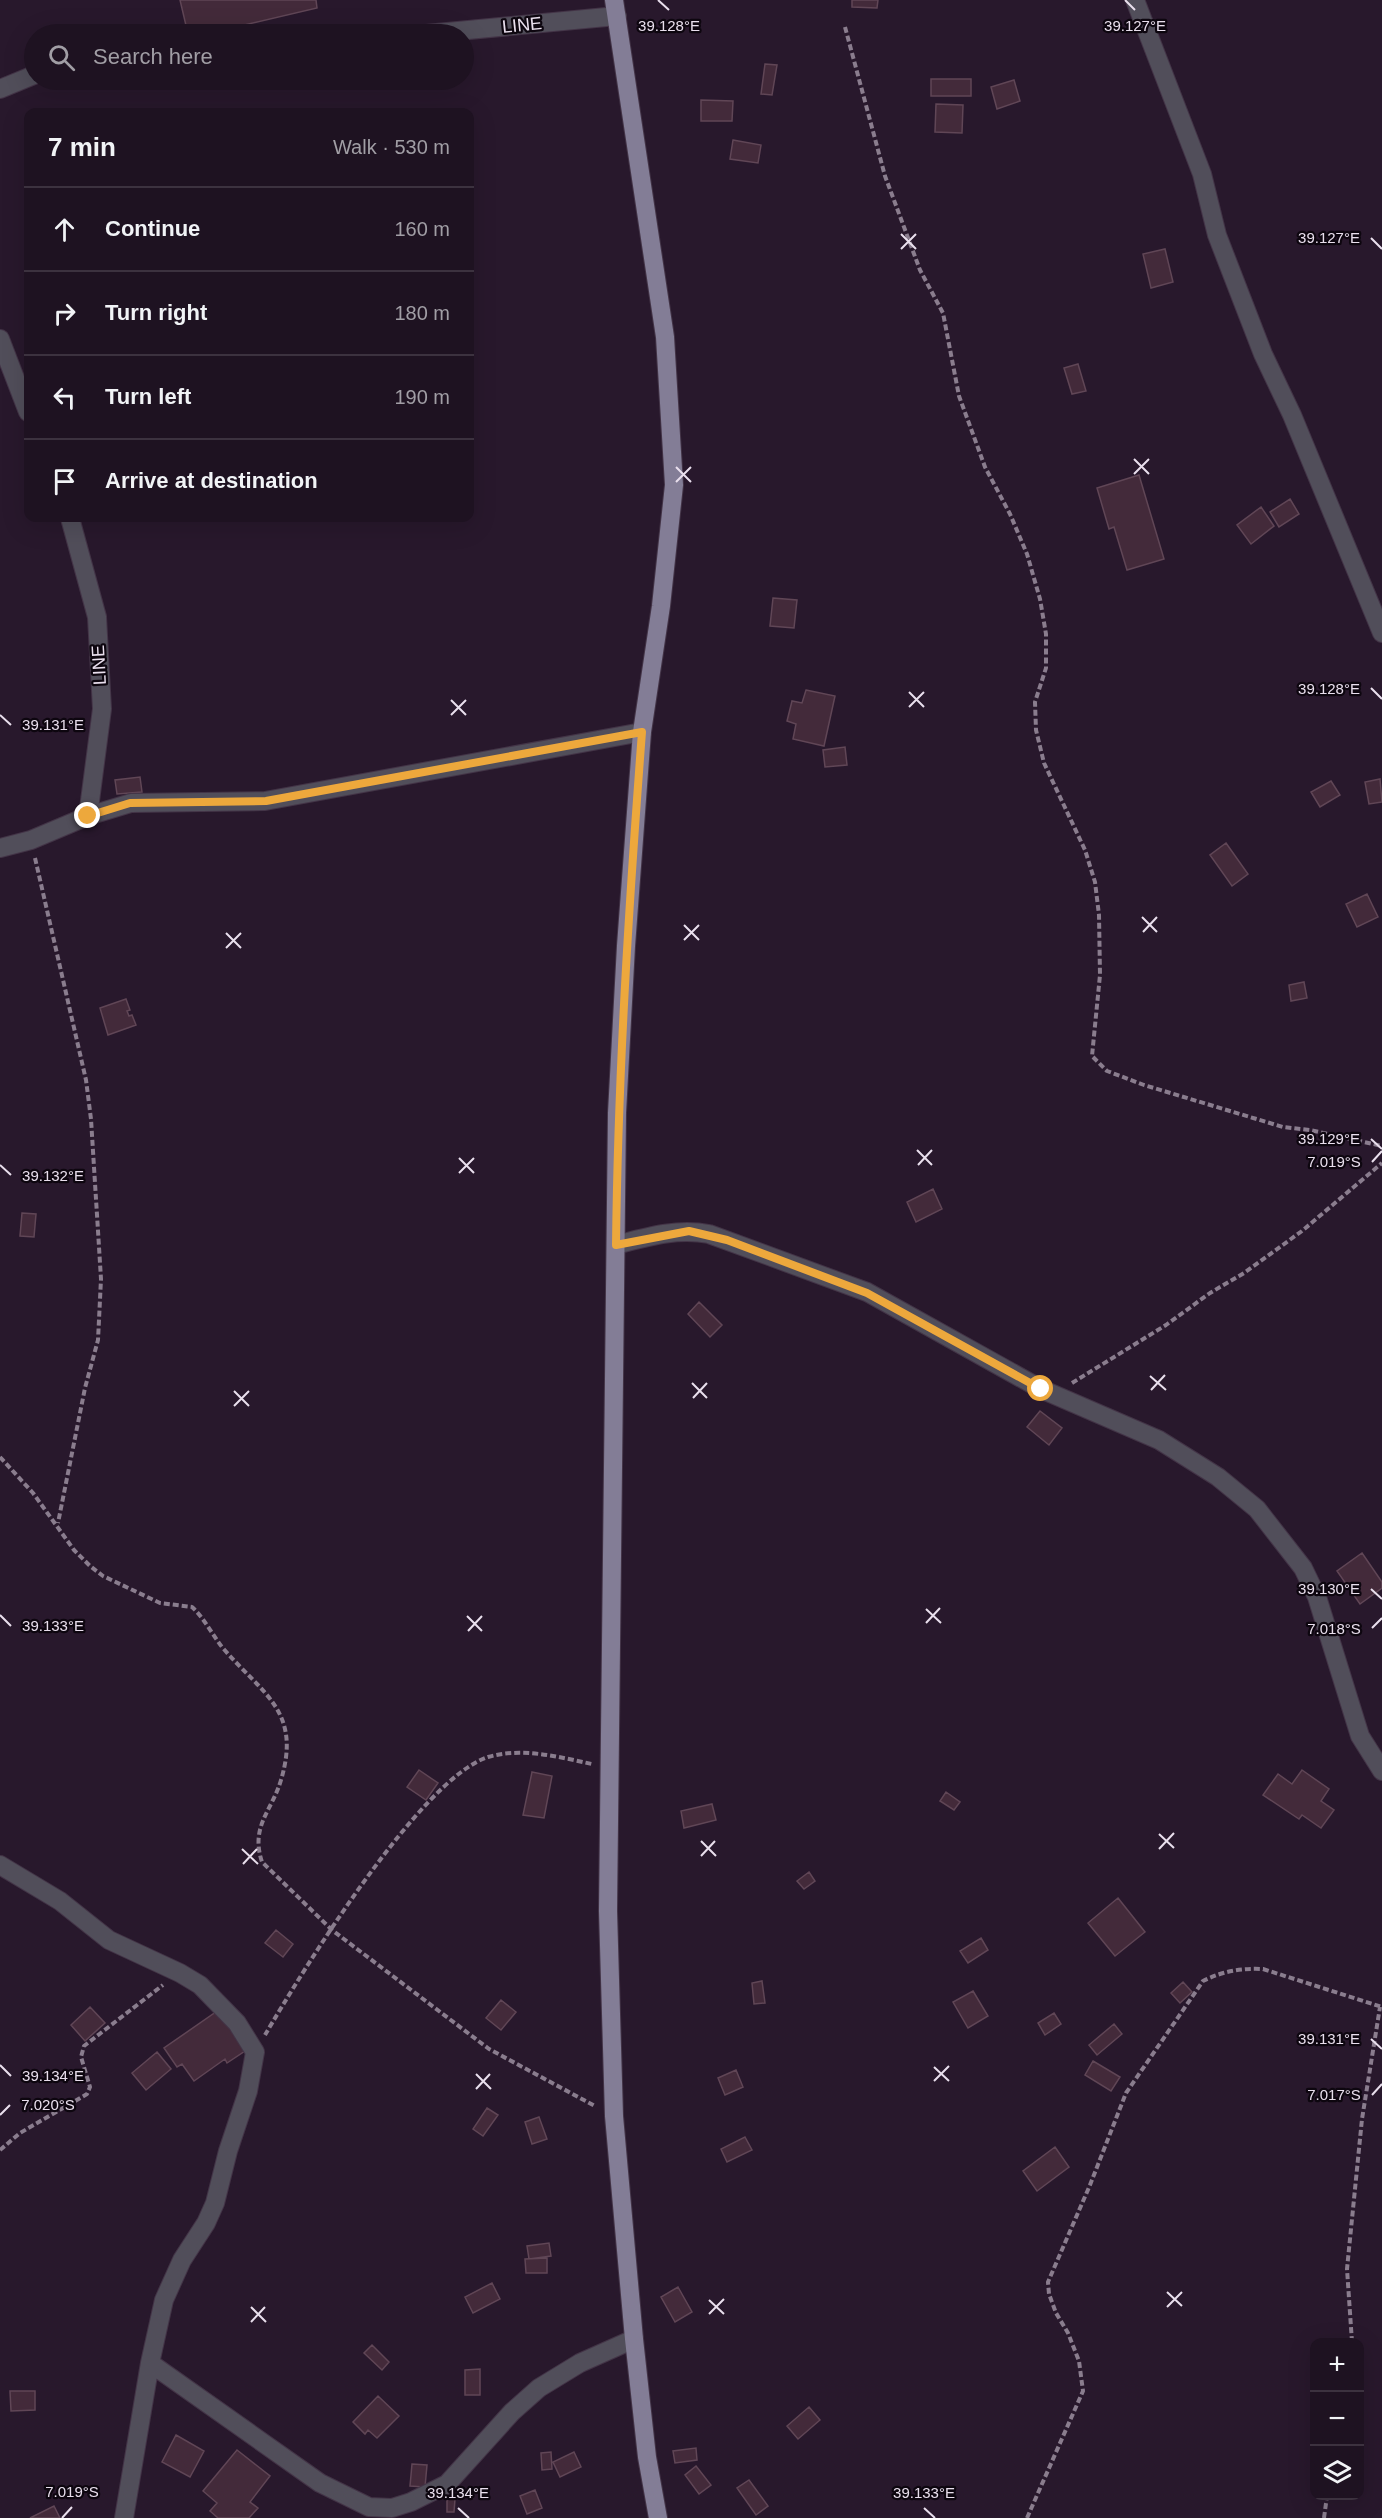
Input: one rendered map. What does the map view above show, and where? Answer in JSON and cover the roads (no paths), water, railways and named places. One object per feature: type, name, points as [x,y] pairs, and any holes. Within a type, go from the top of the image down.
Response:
[{"type":"main road","points":[[616,8],[665,337],[674,485],[661,606],[642,732],[626,946],[617,1113],[608,1911],[614,2116],[634,2339],[647,2457],[658,2518]]},
{"type":"street","points":[[1135,0],[1202,174],[1217,235],[1263,354],[1292,415],[1382,633]]},
{"type":"street","name":"LINE","points":[[474,27],[616,8]]},
{"type":"street","points":[[0,89],[24,79]]},
{"type":"street","points":[[0,339],[24,402]]},
{"type":"street","name":"LINE","points":[[71,522],[97,617],[102,709],[88,816]]},
{"type":"street","points":[[0,848],[31,840],[88,816],[130,803],[266,801],[642,732]]},
{"type":"street","points":[[616,1245],[689,1231],[727,1240],[867,1293],[1053,1394],[1159,1440],[1208,1471],[1257,1509],[1281,1536],[1303,1568],[1317,1597],[1360,1736],[1382,1771]]},
{"type":"street","points":[[0,1864],[60,1901],[109,1940],[180,1972],[200,1985],[237,2023],[255,2052],[248,2091],[228,2151],[215,2203],[164,2300],[150,2363],[124,2518]]},
{"type":"street","points":[[150,2363],[320,2483],[369,2507],[392,2508],[411,2502],[447,2484],[512,2412],[539,2388],[580,2363],[634,2339]]}]
